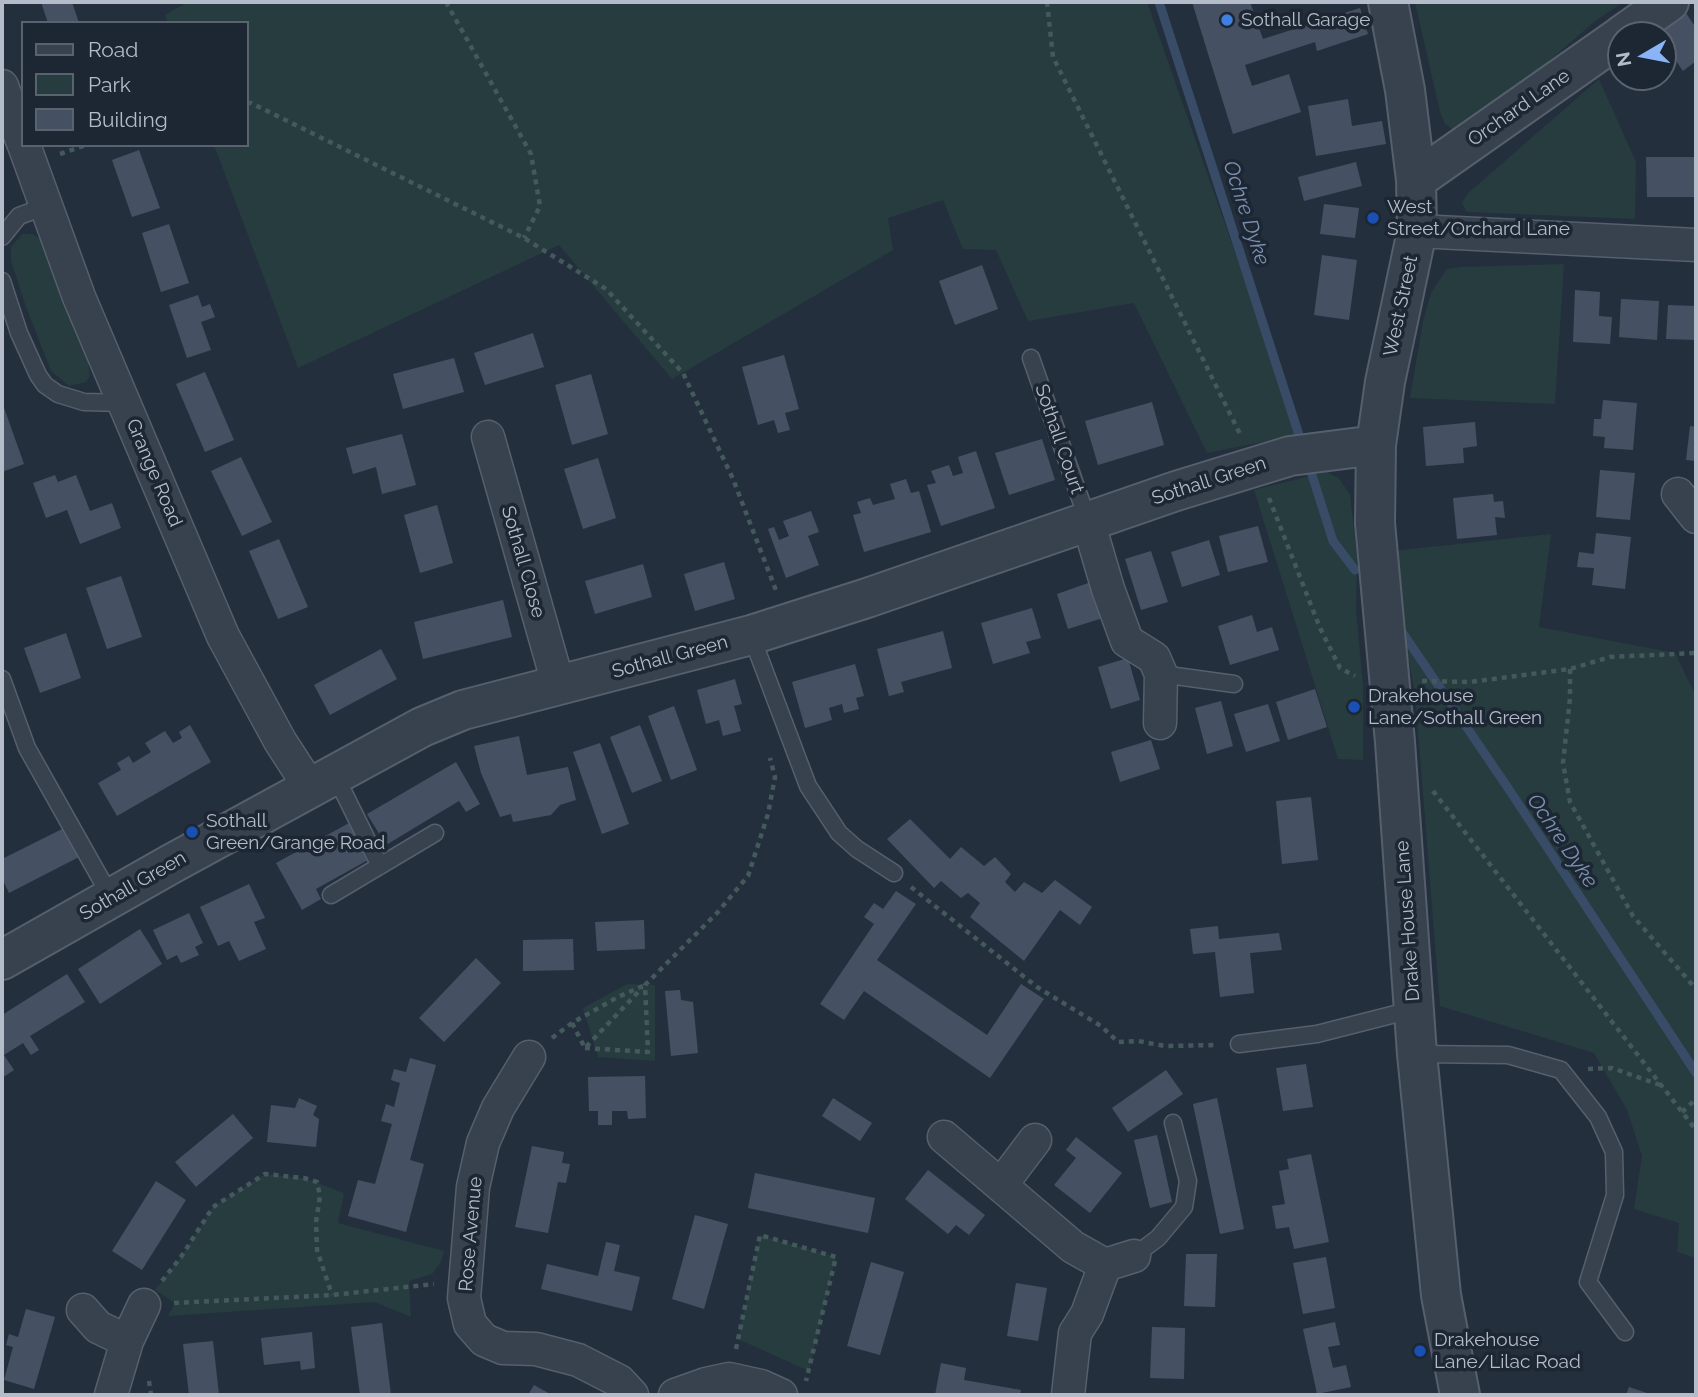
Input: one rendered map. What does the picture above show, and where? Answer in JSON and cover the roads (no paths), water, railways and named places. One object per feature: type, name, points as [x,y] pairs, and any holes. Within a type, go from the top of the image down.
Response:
[{"type":"street","name":"West Street","points":[[1376,445],[1385,382],[1417,231],[1416,180],[1405,90],[1388,2]]},
{"type":"street","name":"Orchard Lane","points":[[1642,21],[1669,2]]},
{"type":"street","name":"Orchard Lane","points":[[1416,180],[1607,46]]},
{"type":"street","name":"Grange Road","points":[[2,86],[21,138]]},
{"type":"street","name":"Grange Road","points":[[24,147],[79,297],[223,636],[280,741],[323,782]]},
{"type":"street","points":[[1417,231],[1696,245]]},
{"type":"street","name":"Sothall Close","points":[[488,437],[559,687]]},
{"type":"street","name":"Sothall Green","points":[[2,960],[422,727],[463,710],[751,635],[1255,466],[1290,456],[1376,445]]},
{"type":"street","name":"Drake House Lane","points":[[1376,445],[1375,523],[1417,1054],[1441,1294],[1461,1395]]},
{"type":"street","points":[[1088,521],[1108,589],[1127,640],[1154,658],[1161,674],[1160,723]]},
{"type":"street","name":"Rose Avenue","points":[[529,1057],[498,1108],[483,1143],[473,1187],[464,1298],[470,1324],[484,1340],[503,1348],[536,1349],[578,1360],[619,1381],[632,1395]]},
{"type":"street","points":[[944,1136],[1073,1247],[1119,1260],[1075,1333],[1068,1395]]},
{"type":"street","points":[[1001,1185],[1035,1140]]},
{"type":"street","points":[[111,1395],[127,1341],[144,1305]]},
{"type":"street","points":[[82,1310],[98,1327],[127,1341]]},
{"type":"street","points":[[675,1395],[729,1379],[793,1389]]},
{"type":"lane","points":[[2,237],[19,216],[46,206]]},
{"type":"lane","points":[[2,281],[19,332],[45,385],[58,394],[84,402],[124,402]]},
{"type":"lane","name":"Sothall Court","points":[[1031,358],[1088,521]]},
{"type":"lane","points":[[751,635],[808,786],[839,833],[857,849],[894,873]]},
{"type":"lane","points":[[1161,674],[1234,684]]},
{"type":"lane","points":[[2,678],[27,748],[112,899]]},
{"type":"lane","points":[[323,782],[380,866]]},
{"type":"lane","points":[[331,895],[435,833]]},
{"type":"lane","points":[[1239,1044],[1317,1034],[1415,1009]]},
{"type":"lane","points":[[1417,1054],[1508,1055],[1561,1070],[1598,1117],[1614,1152],[1615,1195],[1588,1282],[1625,1332]]},
{"type":"lane","points":[[1119,1260],[1158,1238],[1184,1207],[1188,1181],[1173,1123]]},
{"type":"waterway","name":"Ochre Dyke","points":[[1159,2],[1299,435]]},
{"type":"waterway","name":"Ochre Dyke","points":[[1312,475],[1333,541],[1355,570]]},
{"type":"waterway","name":"Ochre Dyke","points":[[1400,629],[1696,1073]]},
{"type":"place","name":"Sothall Garage","points":[[1227,20]]},
{"type":"place","name":"West Street/Orchard Lane","points":[[1373,218]]},
{"type":"place","name":"Drakehouse Lane/Sothall Green","points":[[1354,707]]},
{"type":"place","name":"Sothall Green/Grange Road","points":[[192,832]]},
{"type":"place","name":"Drakehouse Lane/Lilac Road","points":[[1420,1351]]}]
